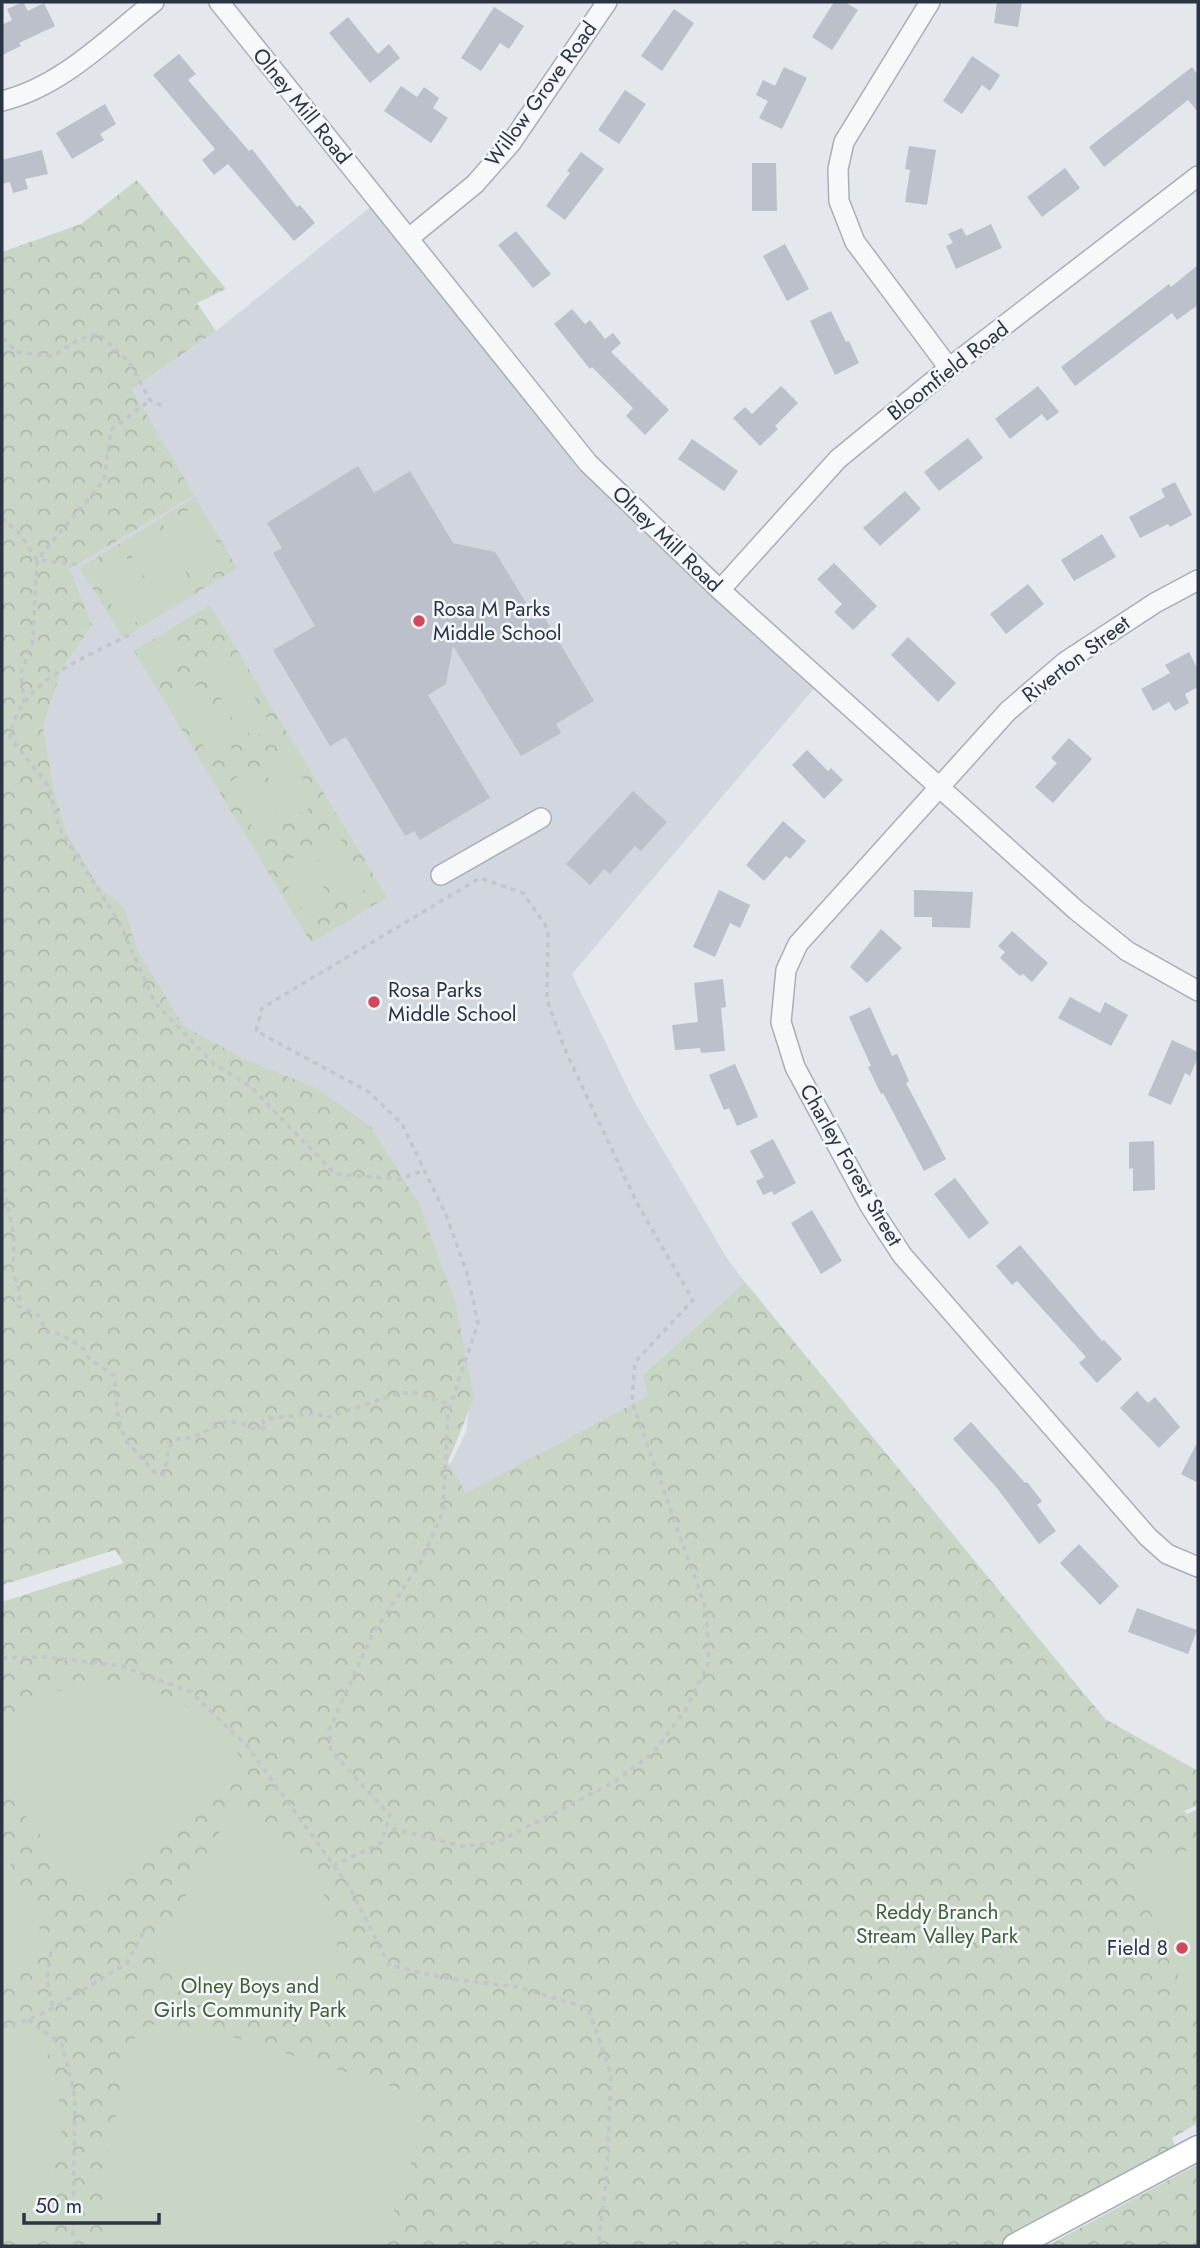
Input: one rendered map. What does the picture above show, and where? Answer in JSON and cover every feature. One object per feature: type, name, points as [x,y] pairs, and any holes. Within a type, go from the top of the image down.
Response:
[{"type":"main road","points":[[1014,2246],[1198,2148]]},
{"type":"street","points":[[2,101],[23,96],[53,81],[153,2]]},
{"type":"street","name":"Olney Mill Road","points":[[219,2],[588,463],[720,590],[1076,910],[1127,951],[1198,991]]},
{"type":"street","name":"Willow Grove Road","points":[[409,238],[475,184],[511,143],[607,2]]},
{"type":"street","points":[[930,2],[844,142],[838,169],[839,201],[855,243],[949,368]]},
{"type":"street","name":"Bloomfield Road","points":[[720,590],[838,458],[949,368],[1198,176]]},
{"type":"street","name":"Riverton Street","points":[[939,785],[1008,711],[1065,662],[1154,603],[1198,580]]},
{"type":"street","name":"Charley Forest Street","points":[[939,785],[798,944],[786,970],[781,1022],[795,1067],[870,1206],[902,1255],[1148,1537],[1167,1554],[1198,1567]]},
{"type":"street","points":[[442,875],[541,818]]},
{"type":"path","points":[[2,340],[16,352],[53,356],[79,339],[99,334],[129,362],[150,400],[162,406]]},
{"type":"path","points":[[37,560],[104,480],[111,430],[150,400]]},
{"type":"path","points":[[2,518],[20,534],[37,560],[33,640],[21,673],[24,705]]},
{"type":"path","points":[[37,560],[82,565]]},
{"type":"path","points":[[129,635],[40,683],[12,722],[9,737],[49,787],[59,828],[120,922],[155,1003],[214,1064],[251,1087],[335,1174],[400,1179],[424,1171]]},
{"type":"path","points":[[333,1866],[381,1843],[386,1827],[390,1815],[331,1751],[329,1730],[372,1634],[422,1560],[443,1511],[448,1412],[478,1323],[467,1273],[446,1215],[402,1124],[369,1092],[256,1031],[262,1008],[480,878],[523,893],[548,929],[547,1000],[566,1052],[638,1205],[693,1300],[635,1362],[632,1402],[706,1609],[709,1662],[686,1709],[653,1753],[616,1781],[496,1843],[461,1846],[386,1827]]},
{"type":"path","points":[[2,1178],[14,1237],[13,1273],[20,1292],[18,1306],[38,1315],[47,1332],[57,1333],[81,1346],[90,1359],[114,1376],[120,1426],[130,1445],[144,1458],[152,1471],[164,1474],[169,1447],[179,1438],[191,1438],[227,1421],[253,1429],[266,1429],[263,1421],[265,1419],[317,1413],[325,1418],[400,1393],[416,1393],[451,1405]]},
{"type":"path","points":[[2,1658],[44,1657],[122,1666],[191,1692],[248,1747],[349,1888],[389,1965],[439,1977],[517,1987],[588,2008],[611,2074],[607,2173],[598,2246]]},
{"type":"path","points":[[2,2027],[28,2020],[53,2008],[126,1964],[147,1926]]},
{"type":"path","points":[[51,1952],[47,1979],[53,2008]]},
{"type":"path","points":[[28,2020],[62,2044],[75,2097],[75,2246]]},
{"type":"shaded area","name":"Rosa Parks Middle School","points":[[378,201],[588,463],[821,680],[572,974],[634,1101],[728,1260],[745,1282],[642,1376],[701,1573],[428,1510],[466,1432],[472,1387],[244,1059],[178,1023],[77,867],[54,790],[43,726],[62,669],[92,625],[70,569],[193,495],[132,389],[216,331]]},
{"type":"green space","name":"Reddy Branch Stream Valley Park","points":[[137,180],[226,289],[197,303],[216,331],[132,389],[194,495],[70,569],[92,625],[62,669],[43,726],[54,790],[67,834],[99,887],[124,908],[137,950],[184,1026],[244,1059],[316,1088],[371,1127],[419,1204],[455,1302],[474,1398],[448,1462],[466,1493],[648,1396],[642,1376],[745,1282],[1105,1719],[1198,1771],[1198,1805],[1184,1811],[1187,1814],[1198,1809],[1198,2123],[1172,2138],[1179,2156],[1015,2246],[2,2246],[2,1602],[124,1563],[115,1550],[2,1585],[2,252],[81,224]]},
{"type":"green space","points":[[195,497],[237,568],[123,638],[80,568]]},
{"type":"green space","points":[[195,506],[230,564],[198,584],[163,525]]},
{"type":"green space","points":[[159,528],[194,586],[162,606],[127,547]]},
{"type":"green space","points":[[122,550],[158,609],[126,628],[90,569]]},
{"type":"green space","points":[[210,605],[387,897],[311,943],[134,651]]},
{"type":"green space","points":[[166,641],[181,666],[153,683],[138,658]]},
{"type":"green space","points":[[223,659],[228,667],[234,664],[267,718],[262,722],[266,730],[252,739],[248,731],[242,734],[209,679],[214,676],[210,667]]},
{"type":"green space","points":[[190,679],[195,687],[200,684],[233,739],[228,743],[233,751],[219,759],[214,751],[208,754],[175,700],[181,696],[176,687]]},
{"type":"green space","points":[[285,748],[318,803],[293,818],[260,764]]},
{"type":"green space","points":[[251,769],[284,823],[259,838],[226,784]]},
{"type":"green space","points":[[336,832],[369,887],[344,902],[311,848]]},
{"type":"green space","points":[[302,852],[335,907],[310,922],[277,868]]},
{"type":"green space","points":[[102,1679],[142,1688],[180,1703],[209,1723],[245,1762],[104,1892],[83,1890],[25,1815],[2,1778],[2,1731],[10,1719],[38,1699],[69,1687]]},
{"type":"green space","name":"Olney Boys and Girls Community Park","points":[[235,1802],[270,1827],[299,1855],[321,1888],[329,1907],[338,1965],[321,2033],[163,1967],[157,1951]]},
{"type":"green space","points":[[2,1845],[42,1934],[31,1959],[2,1971]]},
{"type":"green space","name":"Field 8","points":[[1198,1845],[1198,2022],[1134,1874]]},
{"type":"green space","points":[[157,2022],[237,2038],[422,2096],[415,2152],[391,2218],[371,2246],[103,2246],[108,2152],[132,2040]]},
{"type":"green space","points":[[29,2032],[48,2050],[47,2078],[58,2088],[62,2136],[52,2152],[55,2235],[12,2240],[2,2238],[2,2039]]},
{"type":"green space","points":[[1198,2164],[1198,2246],[1047,2246]]},
{"type":"building","points":[[23,2],[28,11],[44,3],[55,26],[19,43],[21,46],[2,55],[2,25],[12,20],[7,9]]},
{"type":"building","points":[[834,2],[845,2],[858,10],[832,50],[812,37]]},
{"type":"building","points":[[997,2],[1022,2],[1018,27],[994,23]]},
{"type":"building","points":[[494,7],[524,26],[509,49],[500,43],[481,71],[461,58]]},
{"type":"building","points":[[674,9],[694,23],[662,71],[641,56]]},
{"type":"building","points":[[348,17],[378,54],[389,44],[400,58],[370,83],[329,33]]},
{"type":"building","points":[[179,54],[196,74],[188,80],[249,151],[252,149],[297,207],[300,205],[315,223],[294,241],[228,164],[214,175],[202,160],[215,149],[153,75]]},
{"type":"building","points":[[972,56],[1000,75],[990,91],[982,85],[962,114],[943,101]]},
{"type":"building","points":[[784,67],[807,78],[782,129],[759,118],[768,101],[756,95],[763,80],[775,86]]},
{"type":"building","points":[[1192,67],[1198,75],[1198,112],[1188,100],[1104,167],[1089,147]]},
{"type":"building","points":[[401,86],[417,97],[424,87],[439,98],[433,108],[448,118],[431,143],[384,111]]},
{"type":"building","points":[[625,90],[646,104],[619,144],[598,130]]},
{"type":"building","points":[[105,104],[116,124],[100,134],[104,140],[72,159],[56,133]]},
{"type":"building","points":[[909,146],[936,150],[927,205],[905,202],[910,170],[905,169]]},
{"type":"building","points":[[42,150],[48,174],[25,179],[28,189],[13,193],[10,182],[2,184],[2,160]]},
{"type":"building","points":[[581,152],[604,169],[565,220],[546,206],[570,173],[567,171]]},
{"type":"building","points":[[752,163],[776,163],[777,211],[752,211]]},
{"type":"building","points":[[1065,168],[1080,188],[1042,217],[1027,197]]},
{"type":"building","points":[[991,224],[1002,248],[956,269],[946,246],[953,243],[948,234],[962,228],[966,236]]},
{"type":"building","points":[[516,231],[551,274],[533,288],[498,245]]},
{"type":"building","points":[[785,244],[809,289],[787,301],[763,256]]},
{"type":"building","points":[[1198,265],[1198,305],[1177,320],[1172,313],[1075,386],[1061,367]]},
{"type":"building","points":[[572,309],[585,324],[590,320],[605,339],[613,333],[621,343],[611,352],[669,410],[645,435],[626,416],[633,408],[592,367],[590,369],[554,324]]},
{"type":"building","points":[[831,311],[859,363],[835,375],[810,321]]},
{"type":"building","points":[[781,386],[798,403],[775,426],[778,429],[760,446],[733,418],[745,407],[752,414]]},
{"type":"building","points":[[1038,386],[1059,412],[1047,421],[1042,414],[1010,439],[995,419]]},
{"type":"building","points":[[968,438],[983,458],[939,491],[924,472]]},
{"type":"building","points":[[692,439],[738,471],[724,491],[678,459]]},
{"type":"building","points":[[358,466],[374,493],[410,471],[453,543],[495,552],[531,611],[539,608],[594,701],[556,724],[561,733],[521,756],[453,646],[446,684],[428,695],[490,798],[420,840],[414,831],[405,836],[346,737],[330,746],[273,650],[315,626],[273,553],[282,548],[267,523]]},
{"type":"building","points":[[1175,482],[1192,515],[1140,538],[1129,517],[1165,497],[1161,489]]},
{"type":"building","points":[[905,491],[921,509],[880,546],[863,528]]},
{"type":"building","points":[[1102,534],[1116,557],[1074,581],[1061,560]]},
{"type":"building","points":[[834,563],[877,606],[853,630],[834,612],[842,604],[817,579]]},
{"type":"building","points":[[1028,584],[1044,604],[1006,634],[990,614]]},
{"type":"building","points":[[908,637],[956,683],[938,702],[891,655]]},
{"type":"building","points":[[1189,652],[1198,670],[1198,687],[1185,694],[1189,703],[1175,711],[1169,702],[1153,711],[1141,689],[1170,673],[1165,665]]},
{"type":"building","points":[[1069,738],[1092,759],[1053,803],[1035,787],[1057,763],[1051,758]]},
{"type":"building","points":[[807,750],[828,771],[831,768],[843,780],[824,799],[792,765]]},
{"type":"building","points":[[633,791],[667,822],[641,851],[635,846],[610,874],[604,869],[590,885],[566,864]]},
{"type":"building","points":[[783,821],[806,841],[790,859],[786,856],[764,881],[746,865]]},
{"type":"building","points":[[719,890],[750,905],[740,928],[730,923],[715,957],[693,947]]},
{"type":"building","points":[[914,890],[973,892],[970,928],[932,927],[932,917],[914,917]]},
{"type":"building","points":[[881,929],[902,948],[867,983],[850,967]]},
{"type":"building","points":[[1012,931],[1048,963],[1032,982],[1023,974],[1020,976],[1000,958],[1005,952],[998,946]]},
{"type":"building","points":[[723,979],[726,1007],[721,1008],[725,1051],[701,1053],[700,1048],[675,1050],[672,1025],[698,1022],[694,983]]},
{"type":"building","points":[[1070,997],[1100,1013],[1105,1002],[1128,1015],[1111,1046],[1058,1018]]},
{"type":"building","points":[[870,1007],[892,1056],[897,1054],[909,1081],[906,1083],[946,1159],[924,1171],[883,1093],[881,1094],[849,1017]]},
{"type":"building","points":[[1172,1040],[1198,1052],[1198,1057],[1190,1076],[1185,1073],[1171,1105],[1148,1095]]},
{"type":"building","points":[[735,1064],[758,1117],[737,1126],[729,1108],[724,1110],[709,1075]]},
{"type":"building","points":[[773,1139],[796,1183],[774,1195],[772,1191],[763,1195],[756,1181],[764,1177],[750,1151]]},
{"type":"building","points":[[1154,1141],[1155,1190],[1133,1191],[1133,1168],[1129,1169],[1129,1142]]},
{"type":"building","points":[[955,1178],[989,1223],[969,1239],[934,1194]]},
{"type":"building","points":[[812,1210],[842,1261],[821,1274],[791,1223]]},
{"type":"building","points":[[1020,1245],[1102,1341],[1122,1359],[1097,1383],[1079,1363],[1086,1357],[1017,1281],[1012,1285],[996,1266]]},
{"type":"building","points":[[1137,1391],[1148,1403],[1155,1397],[1180,1427],[1159,1448],[1120,1408]]},
{"type":"building","points":[[971,1422],[1042,1501],[1037,1505],[1056,1531],[1039,1544],[997,1488],[953,1439]]},
{"type":"building","points":[[1198,1441],[1198,1483],[1181,1474]]},
{"type":"building","points":[[1079,1544],[1119,1586],[1100,1605],[1060,1563]]},
{"type":"building","points":[[1137,1608],[1197,1630],[1188,1654],[1128,1632]]},
{"type":"place","name":"Rosa M Parks Middle School","points":[[419,621]]},
{"type":"place","name":"Rosa Parks Middle School","points":[[374,1002]]},
{"type":"place","name":"Field 8","points":[[1182,1948]]}]
